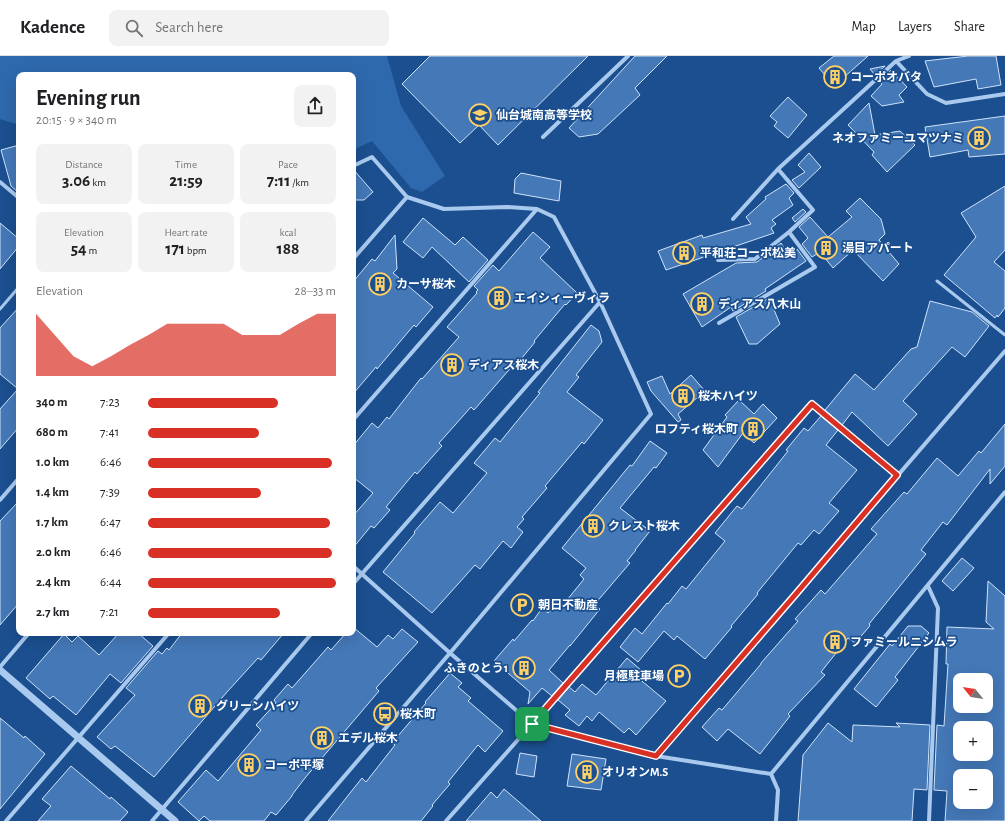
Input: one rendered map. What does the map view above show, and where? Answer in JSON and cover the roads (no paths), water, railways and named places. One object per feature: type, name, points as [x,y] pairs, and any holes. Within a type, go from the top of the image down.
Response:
[{"type":"street","points":[[543,137],[628,56]]},
{"type":"street","points":[[733,219],[778,169],[896,61],[909,56]]},
{"type":"street","points":[[896,61],[927,94],[946,103],[1005,94]]},
{"type":"street","points":[[306,821],[450,653],[651,414],[600,302],[554,217],[537,209],[507,207],[444,209],[407,197],[372,157],[356,165]]},
{"type":"street","points":[[718,260],[755,259],[789,232],[813,210],[778,169]]},
{"type":"street","points":[[0,182],[16,195]]},
{"type":"street","points":[[356,256],[407,197]]},
{"type":"street","points":[[356,417],[537,209]]},
{"type":"street","points":[[719,323],[815,267],[789,232]]},
{"type":"street","points":[[356,581],[600,302]]},
{"type":"street","points":[[656,756],[1005,351]]},
{"type":"street","points":[[446,821],[812,404],[897,475]]},
{"type":"street","points":[[0,500],[16,481]]},
{"type":"street","points":[[771,774],[1005,492]]},
{"type":"street","points":[[356,569],[532,724],[656,756],[771,774]]},
{"type":"street","points":[[928,586],[938,608],[929,821]]},
{"type":"street","points":[[27,636],[0,668],[78,738],[175,821]]},
{"type":"street","points":[[6,821],[166,636]]},
{"type":"street","points":[[152,821],[309,636]]},
{"type":"street","points":[[771,774],[778,790],[776,821]]},
{"type":"lane","points":[[937,281],[1005,335]]},
{"type":"lane","points":[[0,309],[16,290]]},
{"type":"place","name":"コーポオバタ","points":[[835,77]]},
{"type":"place","name":"仙台城南高等学校","points":[[480,115]]},
{"type":"place","name":"ネオファミーユマツナミ","points":[[979,138]]},
{"type":"place","name":"湯目アパート","points":[[826,248]]},
{"type":"place","name":"平和荘コーポ松美","points":[[684,253]]},
{"type":"place","name":"カーサ桜木","points":[[380,284]]},
{"type":"place","name":"エイシィーヴィラ","points":[[499,298]]},
{"type":"place","name":"ディアス八木山","points":[[702,304]]},
{"type":"place","name":"ディアス桜木","points":[[452,365]]},
{"type":"place","name":"桜木ハイツ","points":[[683,396]]},
{"type":"place","name":"ロフティ桜木町","points":[[753,429]]},
{"type":"place","name":"クレスト桜木","points":[[593,526]]},
{"type":"place","name":"朝日不動産","points":[[522,605]]},
{"type":"place","name":"ファミールニシムラ","points":[[835,642]]},
{"type":"place","name":"ふきのとう1","points":[[524,668]]},
{"type":"place","name":"月極駐車場","points":[[679,676]]},
{"type":"place","name":"グリーンハイツ","points":[[200,706]]},
{"type":"place","name":"桜木町","points":[[385,714]]},
{"type":"place","name":"エデル桜木","points":[[322,738]]},
{"type":"place","name":"コーポ平塚","points":[[249,765]]},
{"type":"place","name":"オリオンM.S","points":[[587,772]]}]
